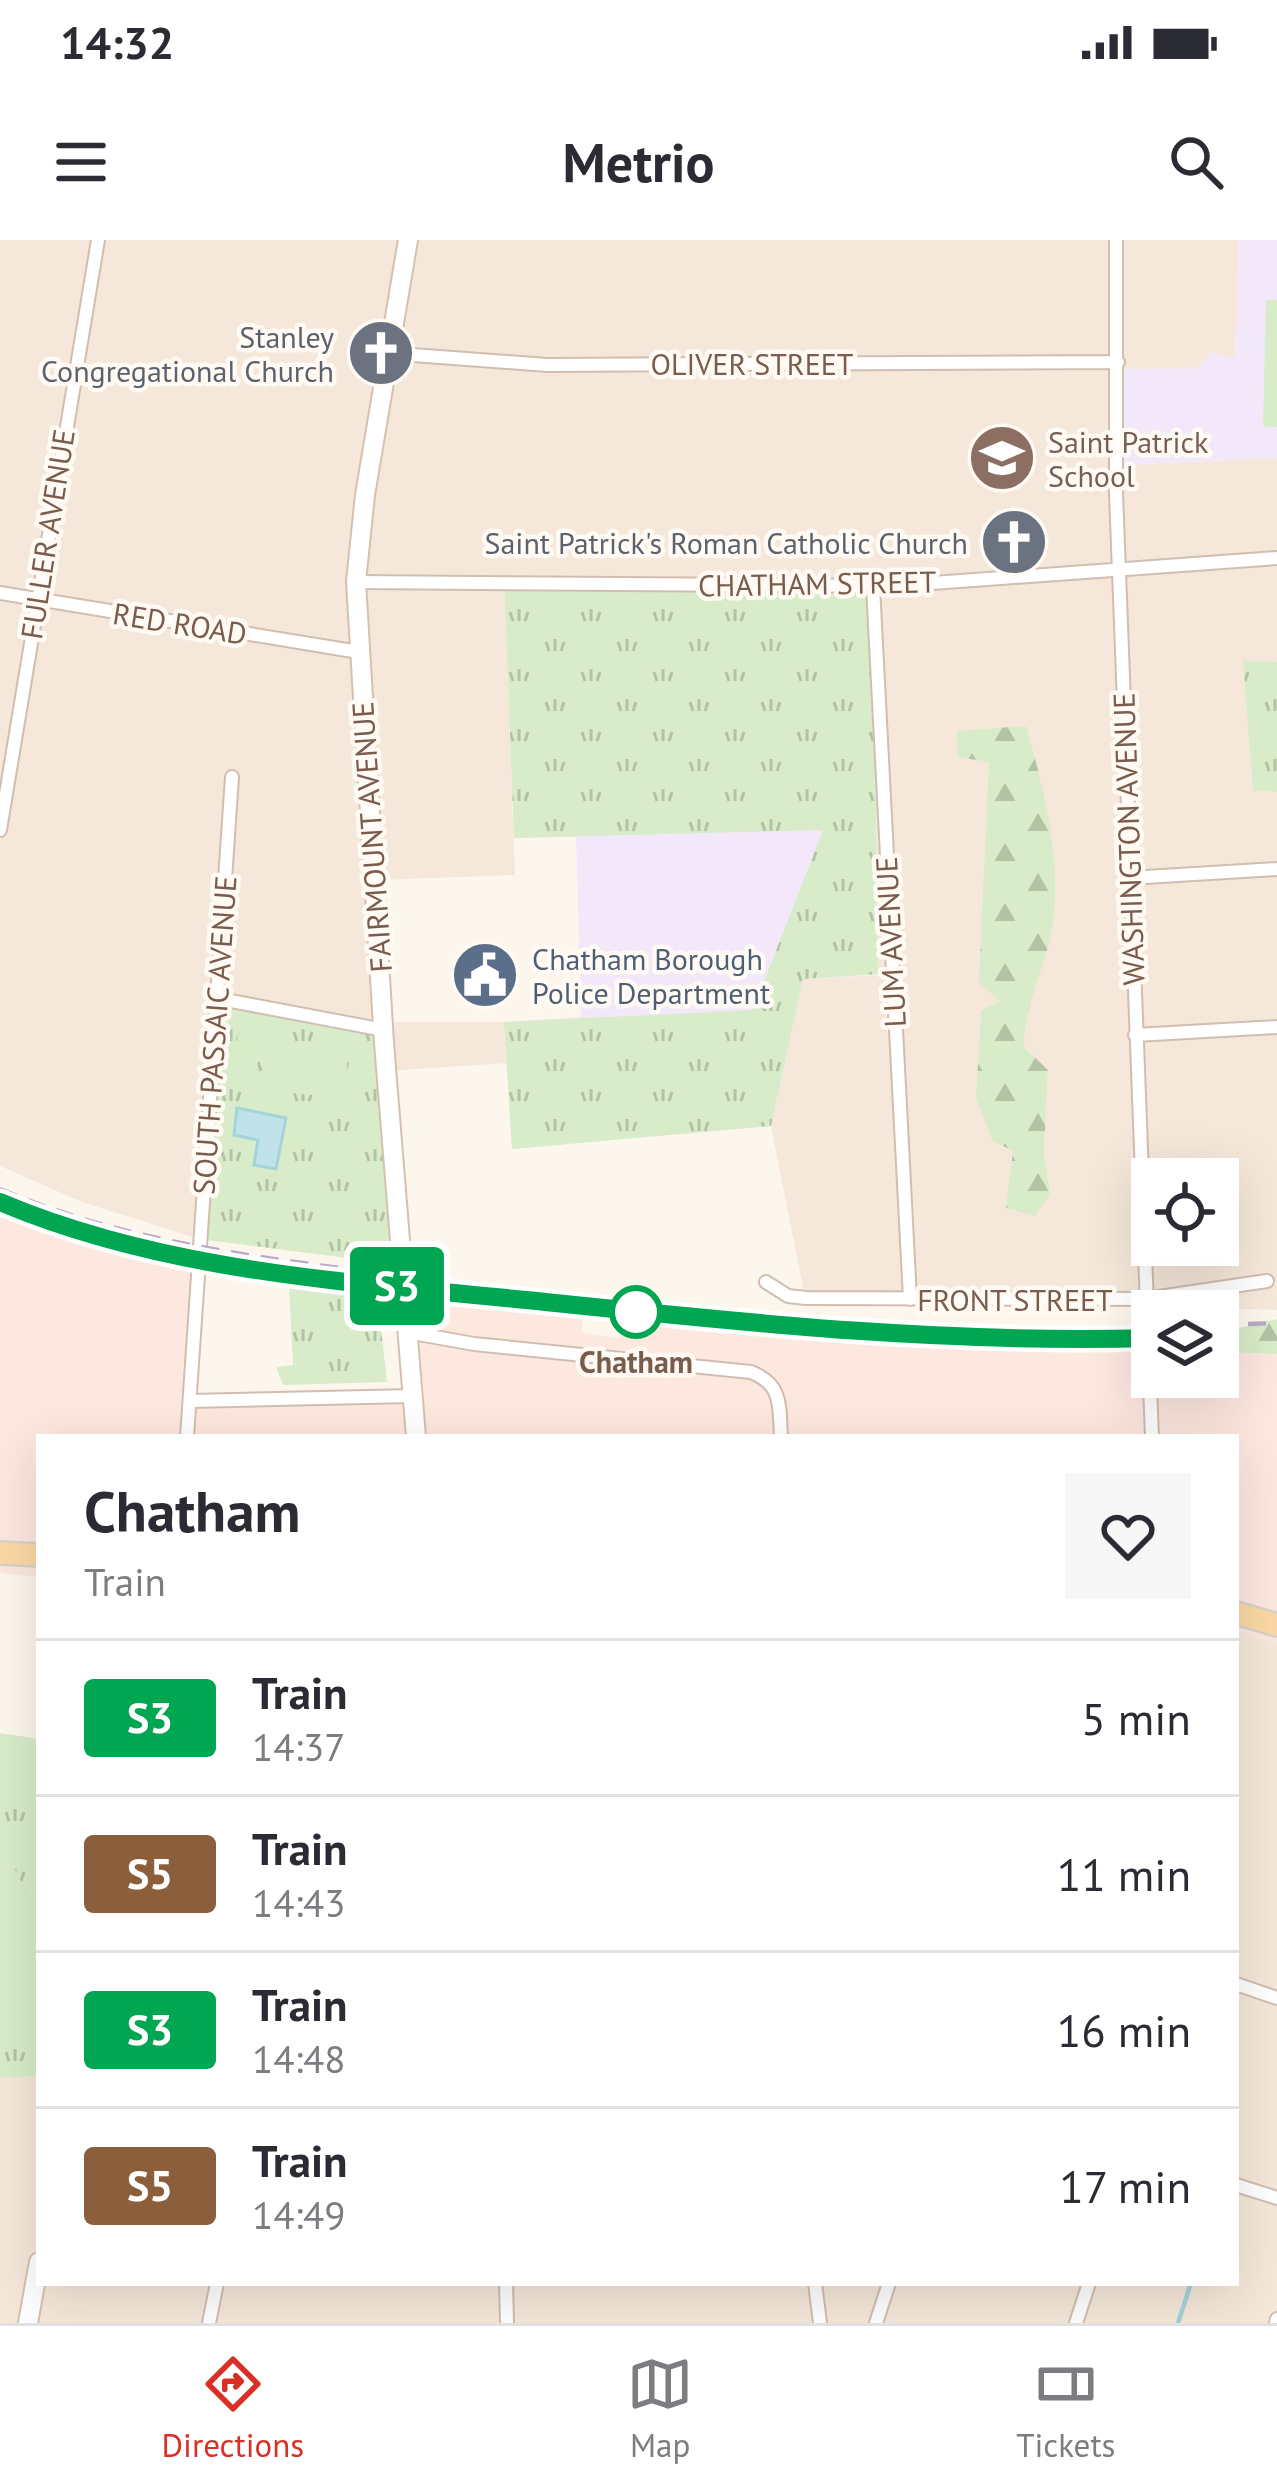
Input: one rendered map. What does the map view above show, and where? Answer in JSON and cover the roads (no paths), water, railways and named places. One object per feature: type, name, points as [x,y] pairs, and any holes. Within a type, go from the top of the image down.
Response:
[{"type":"main road","name":"FAIRMOUNT AVENUE","points":[[407,240],[386,353],[356,582],[416,1434]]},
{"type":"main road","points":[[0,1553],[36,1556]]},
{"type":"main road","points":[[1239,1614],[1277,1625]]},
{"type":"main road","points":[[28,2323],[36,2279]]},
{"type":"street","name":"FULLER AVENUE","points":[[0,830],[98,240]]},
{"type":"street","name":"WASHINGTON AVENUE","points":[[1116,240],[1119,569],[1145,1290]]},
{"type":"street","name":"OLIVER STREET","points":[[386,353],[547,365],[1118,362]]},
{"type":"street","name":"CHATHAM STREET","points":[[356,582],[873,586],[1277,558]]},
{"type":"street","name":"LUM AVENUE","points":[[873,586],[910,1299]]},
{"type":"street","name":"RED ROAD","points":[[0,593],[359,652]]},
{"type":"street","name":"SOUTH PASSAIC AVENUE","points":[[187,1434],[232,777]]},
{"type":"street","points":[[1129,878],[1277,869]]},
{"type":"street","points":[[215,998],[384,1030]]},
{"type":"street","points":[[1135,1035],[1277,1027]]},
{"type":"street","name":"FRONT STREET","points":[[1202,1290],[1267,1281]]},
{"type":"street","name":"FRONT STREET","points":[[766,1282],[788,1296],[1131,1298]]},
{"type":"street","points":[[407,1332],[474,1344],[751,1372],[770,1379],[778,1391],[781,1434]]},
{"type":"street","points":[[190,1402],[412,1396]]},
{"type":"street","name":"WASHINGTON AVENUE","points":[[1149,1398],[1151,1434]]},
{"type":"street","points":[[1239,1985],[1277,1998]]},
{"type":"street","points":[[1239,2186],[1277,2198]]},
{"type":"street","points":[[208,2323],[216,2286]]},
{"type":"street","points":[[506,2286],[507,2323]]},
{"type":"street","points":[[815,2286],[820,2323]]},
{"type":"street","points":[[876,2323],[888,2286]]},
{"type":"street","points":[[1076,2323],[1088,2286]]},
{"type":"water","points":[[237,1108],[286,1118],[276,1169],[254,1165],[258,1140],[234,1135]]},
{"type":"waterway","points":[[1178,2323],[1190,2286]]},
{"type":"railway","points":[[0,1189],[104,1225],[210,1249],[517,1290],[879,1324],[1131,1328]]},
{"type":"railway","points":[[1239,1324],[1277,1323]]},
{"type":"train","name":"S3","points":[[0,1202],[130,1246],[264,1270],[843,1333],[980,1340],[1131,1339]]},
{"type":"place","name":"Stanley Congregational Church","points":[[381,353]]},
{"type":"place","name":"Saint Patrick School","points":[[1002,458]]},
{"type":"place","name":"Saint Patrick's Roman Catholic Church","points":[[1014,542]]},
{"type":"place","name":"Chatham Borough Police Department","points":[[485,975]]},
{"type":"place","name":"Chatham","points":[[636,1312]]}]
